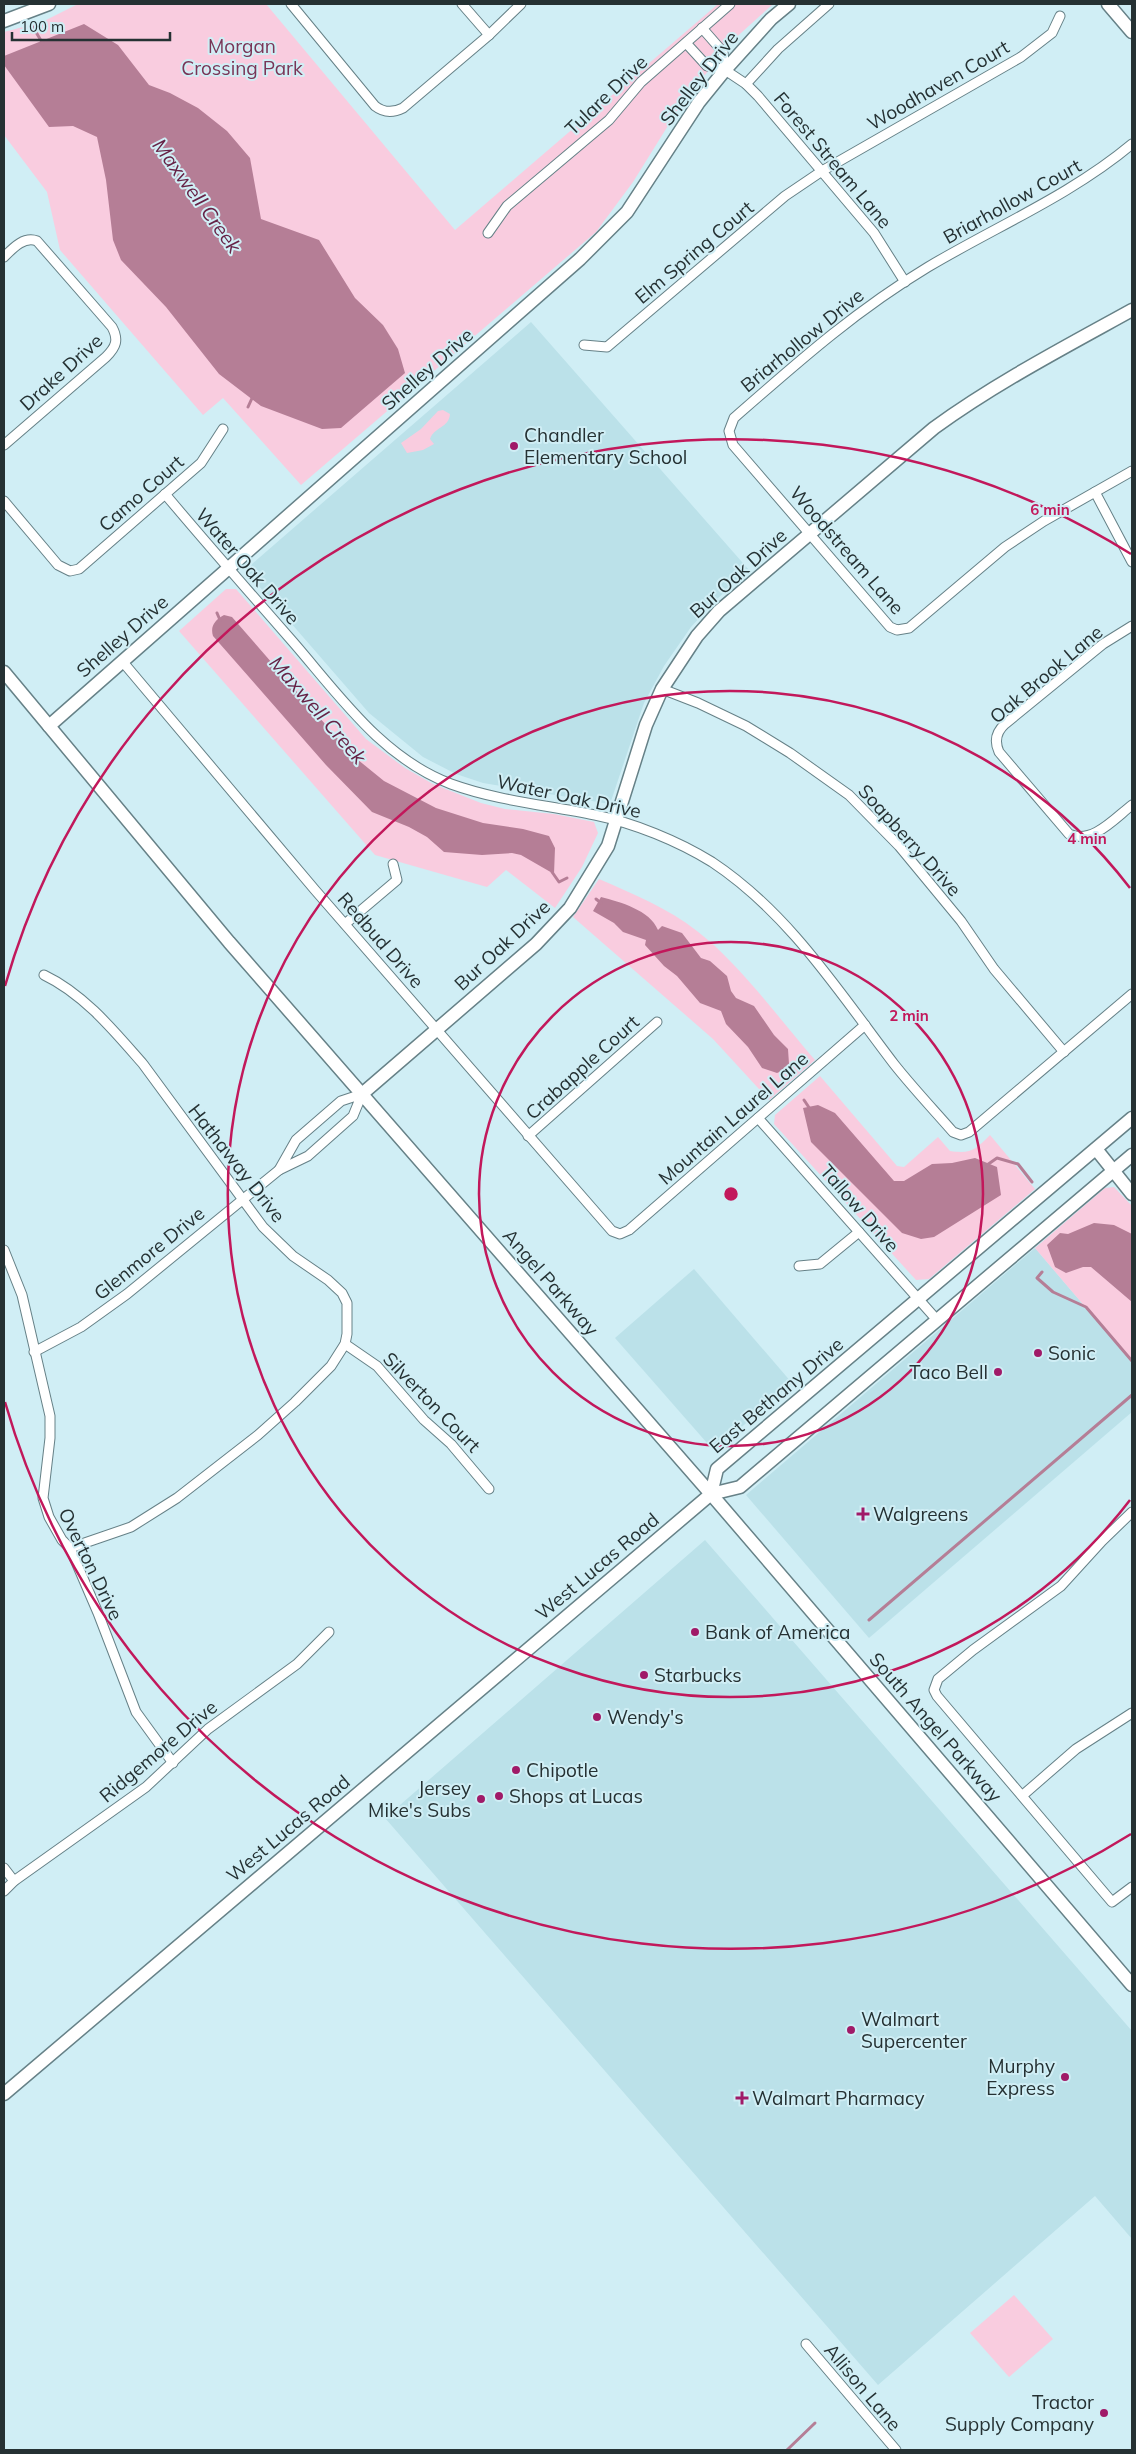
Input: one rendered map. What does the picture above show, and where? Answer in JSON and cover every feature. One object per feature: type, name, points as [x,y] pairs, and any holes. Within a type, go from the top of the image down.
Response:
[{"type":"main road","points":[[4,21],[49,4]]},
{"type":"main road","name":"Shelley Drive","points":[[49,726],[547,289],[621,219],[631,207],[699,102],[771,19],[789,4]]},
{"type":"main road","points":[[1108,4],[1132,32]]},
{"type":"main road","name":"Bur Oak Drive","points":[[362,1094],[536,944],[570,908],[600,862],[617,820],[646,725],[662,689],[697,636],[720,611],[755,578],[811,534],[934,428],[971,401],[1132,310]]},
{"type":"main road","name":"Angel Parkway","points":[[4,672],[229,942],[711,1494]]},
{"type":"main road","name":"East Bethany Drive","points":[[711,1494],[717,1469],[1132,1118]]},
{"type":"main road","points":[[1096,1149],[1132,1194]]},
{"type":"main road","points":[[711,1494],[740,1487],[1132,1155]]},
{"type":"main road","name":"South Angel Parkway","points":[[711,1494],[1132,1984]]},
{"type":"main road","name":"West Lucas Road","points":[[4,2094],[711,1494]]},
{"type":"street","points":[[291,4],[375,106],[386,112],[403,108],[489,35],[520,4]]},
{"type":"street","points":[[462,4],[489,35]]},
{"type":"street","name":"Tulare Drive","points":[[488,233],[507,206],[609,120],[641,82],[730,4]]},
{"type":"street","points":[[746,84],[778,49],[829,4]]},
{"type":"street","name":"Woodhaven Court","points":[[822,171],[1021,57],[1052,33],[1060,16]]},
{"type":"street","points":[[702,28],[723,52],[725,70]]},
{"type":"street","name":"Forest Stream Lane","points":[[686,43],[707,66],[725,70],[746,84],[874,233],[905,282]]},
{"type":"street","name":"Briarhollow Court","points":[[905,282],[1078,184],[1104,168],[1132,144]]},
{"type":"street","name":"Elm Spring Court","points":[[584,345],[607,347],[744,229],[822,171]]},
{"type":"street","name":"Drake Drive","points":[[4,257],[22,242],[29,239],[37,241],[116,335],[116,343],[106,357],[4,445]]},
{"type":"street","name":"Briarhollow Drive","points":[[729,431],[734,418],[802,358],[846,322],[905,282]]},
{"type":"street","name":"Camo Court","points":[[4,502],[58,565],[70,571],[86,563],[200,463],[223,429]]},
{"type":"street","name":"Woodstream Lane","points":[[729,431],[732,445],[890,627],[904,630],[1004,547],[1044,520],[1132,471]]},
{"type":"street","points":[[1095,492],[1132,562]]},
{"type":"street","name":"Water Oak Drive","points":[[165,494],[367,728],[416,766],[450,784],[501,799],[617,820],[642,828],[710,861],[755,895],[808,951],[897,1067],[953,1132],[961,1134],[972,1130],[1064,1052]]},
{"type":"street","name":"Oak Brook Lane","points":[[1132,626],[1102,644],[1005,724],[997,734],[996,747],[1069,834],[1082,838],[1095,834],[1132,805]]},
{"type":"street","name":"Redbud Drive","points":[[122,661],[528,1136],[612,1231],[620,1234]]},
{"type":"street","name":"Soapberry Drive","points":[[662,689],[698,703],[746,726],[790,752],[849,795],[899,846],[961,921],[994,969],[1064,1052]]},
{"type":"street","points":[[345,924],[397,880],[394,864]]},
{"type":"street","name":"Hathaway Drive","points":[[44,975],[73,992],[121,1039],[143,1064],[263,1227],[294,1256],[328,1280],[342,1293],[347,1303],[345,1344],[331,1366],[296,1402],[258,1435],[177,1498],[131,1527],[70,1548]]},
{"type":"street","points":[[1064,1052],[1132,994]]},
{"type":"street","name":"Crabapple Court","points":[[528,1136],[657,1022]]},
{"type":"street","name":"Mountain Laurel Lane","points":[[620,1234],[629,1230],[865,1025]]},
{"type":"street","name":"Glenmore Drive","points":[[278,1170],[296,1140],[341,1101],[362,1094]]},
{"type":"street","name":"Glenmore Drive","points":[[34,1352],[81,1327],[127,1294],[278,1170],[308,1156],[353,1116],[362,1094]]},
{"type":"street","name":"Tallow Drive","points":[[758,1118],[937,1320]]},
{"type":"street","points":[[799,1266],[820,1264],[859,1232]]},
{"type":"street","name":"Overton Drive","points":[[4,1250],[22,1295],[50,1416],[50,1438],[43,1498],[49,1517],[62,1540],[70,1548],[98,1613],[136,1712],[173,1762]]},
{"type":"street","name":"Silverton Court","points":[[345,1344],[377,1366],[424,1420],[451,1444],[489,1489]]},
{"type":"street","points":[[1132,1512],[1102,1541],[1061,1586],[983,1642],[938,1680],[934,1686],[937,1696],[1112,1902],[1132,1888]]},
{"type":"street","name":"Ridgemore Drive","points":[[4,1892],[14,1881],[146,1787],[208,1729],[298,1664],[329,1632]]},
{"type":"street","points":[[1023,1795],[1076,1749],[1132,1713]]},
{"type":"street","points":[[4,1868],[14,1881]]},
{"type":"street","name":"Allison Lane","points":[[806,2344],[896,2450]]},
{"type":"shaded area","name":"Chandler Elementary School","points":[[531,322],[749,570],[717,599],[691,627],[664,666],[644,703],[610,804],[483,783],[456,774],[423,757],[369,713],[245,570]]},
{"type":"shaded area","points":[[1035,1248],[1132,1362],[1132,1412],[869,1638],[746,1495]]},
{"type":"shaded area","points":[[694,1269],[792,1383],[714,1451],[615,1338]]},
{"type":"shaded area","points":[[705,1540],[1132,2031],[1132,2239],[1095,2196],[878,2385],[385,1818]]},
{"type":"green space","name":"Morgan Crossing Park","points":[[78,4],[266,4],[455,230],[718,4],[773,4],[731,42],[679,108],[633,182],[596,232],[301,485],[223,398],[203,415],[60,250],[47,192],[4,135],[4,32],[42,22]]},
{"type":"green space","points":[[443,410],[450,414],[449,419],[432,435],[430,439],[434,444],[423,450],[407,453],[401,443],[421,429],[438,411]]},
{"type":"green space","points":[[226,589],[236,589],[366,739],[405,768],[433,784],[481,803],[505,809],[554,814],[594,822],[598,833],[582,867],[555,908],[506,870],[487,887],[375,855],[179,631]]},
{"type":"green space","points":[[599,879],[662,908],[686,923],[713,944],[759,992],[815,1060],[769,1100],[713,1039],[573,917]]},
{"type":"green space","points":[[820,1076],[897,1166],[904,1167],[938,1137],[950,1151],[963,1152],[972,1150],[990,1135],[1035,1189],[929,1279],[916,1280],[774,1124],[775,1115]]},
{"type":"green space","points":[[1114,1187],[1132,1206],[1132,1362],[1035,1248],[1105,1188]]},
{"type":"green space","points":[[1014,2295],[1053,2339],[1009,2377],[970,2333]]},
{"type":"water","points":[[84,24],[118,45],[149,85],[170,93],[198,108],[227,131],[250,158],[261,219],[319,240],[355,298],[383,325],[398,349],[405,373],[341,428],[322,429],[261,406],[219,374],[166,307],[121,260],[113,240],[106,180],[97,137],[73,126],[49,127],[4,65],[4,56]]},
{"type":"water","points":[[224,615],[232,617],[352,755],[384,781],[436,808],[483,823],[523,829],[549,836],[555,848],[554,874],[521,855],[512,853],[482,855],[444,852],[427,837],[409,827],[372,812],[326,765],[213,636],[212,629],[214,624]]},
{"type":"water","points":[[601,897],[625,904],[641,912],[654,923],[658,930],[662,926],[682,933],[701,958],[710,961],[727,976],[731,991],[736,998],[754,1006],[774,1035],[788,1049],[789,1064],[784,1070],[777,1073],[762,1068],[748,1047],[726,1024],[721,1011],[700,1003],[677,976],[664,966],[645,945],[646,940],[623,932],[614,923],[593,911]]},
{"type":"water","points":[[818,1105],[835,1113],[894,1181],[904,1181],[932,1164],[952,1163],[975,1158],[997,1167],[1001,1195],[934,1237],[921,1239],[902,1233],[811,1142],[803,1108]]},
{"type":"water","points":[[1094,1223],[1114,1225],[1132,1234],[1132,1302],[1091,1267],[1083,1267],[1066,1273],[1055,1267],[1047,1245],[1060,1233],[1068,1234]]},
{"type":"waterway","name":"Maxwell Creek","points":[[33,27],[43,44]]},
{"type":"waterway","name":"Maxwell Creek","points":[[248,407],[253,396]]},
{"type":"waterway","name":"Maxwell Creek","points":[[217,613],[220,620]]},
{"type":"waterway","name":"Maxwell Creek","points":[[552,872],[559,882],[567,878]]},
{"type":"waterway","name":"Maxwell Creek","points":[[596,899],[601,903]]},
{"type":"waterway","name":"Maxwell Creek","points":[[804,1100],[810,1109]]},
{"type":"waterway","name":"Maxwell Creek","points":[[987,1165],[997,1158],[1018,1164],[1032,1182]]},
{"type":"waterway","points":[[1042,1272],[1037,1278],[1053,1292],[1086,1307],[1132,1361]]},
{"type":"waterway","points":[[869,1620],[1132,1395]]},
{"type":"waterway","points":[[787,2450],[815,2423]]},
{"type":"place","name":"Chandler Elementary School","points":[[514,446]]},
{"type":"place","name":"Sonic","points":[[1038,1353]]},
{"type":"place","name":"Taco Bell","points":[[998,1372]]},
{"type":"place","name":"Walgreens","points":[[863,1514]]},
{"type":"place","name":"Bank of America","points":[[695,1632]]},
{"type":"place","name":"Starbucks","points":[[644,1675]]},
{"type":"place","name":"Wendy's","points":[[597,1717]]},
{"type":"place","name":"Chipotle","points":[[516,1770]]},
{"type":"place","name":"Shops at Lucas","points":[[499,1796]]},
{"type":"place","name":"Jersey Mike's Subs","points":[[481,1799]]},
{"type":"place","name":"Walmart Supercenter","points":[[851,2030]]},
{"type":"place","name":"Murphy Express","points":[[1065,2077]]},
{"type":"place","name":"Walmart Pharmacy","points":[[742,2098]]},
{"type":"place","name":"Tractor Supply Company","points":[[1104,2413]]}]
